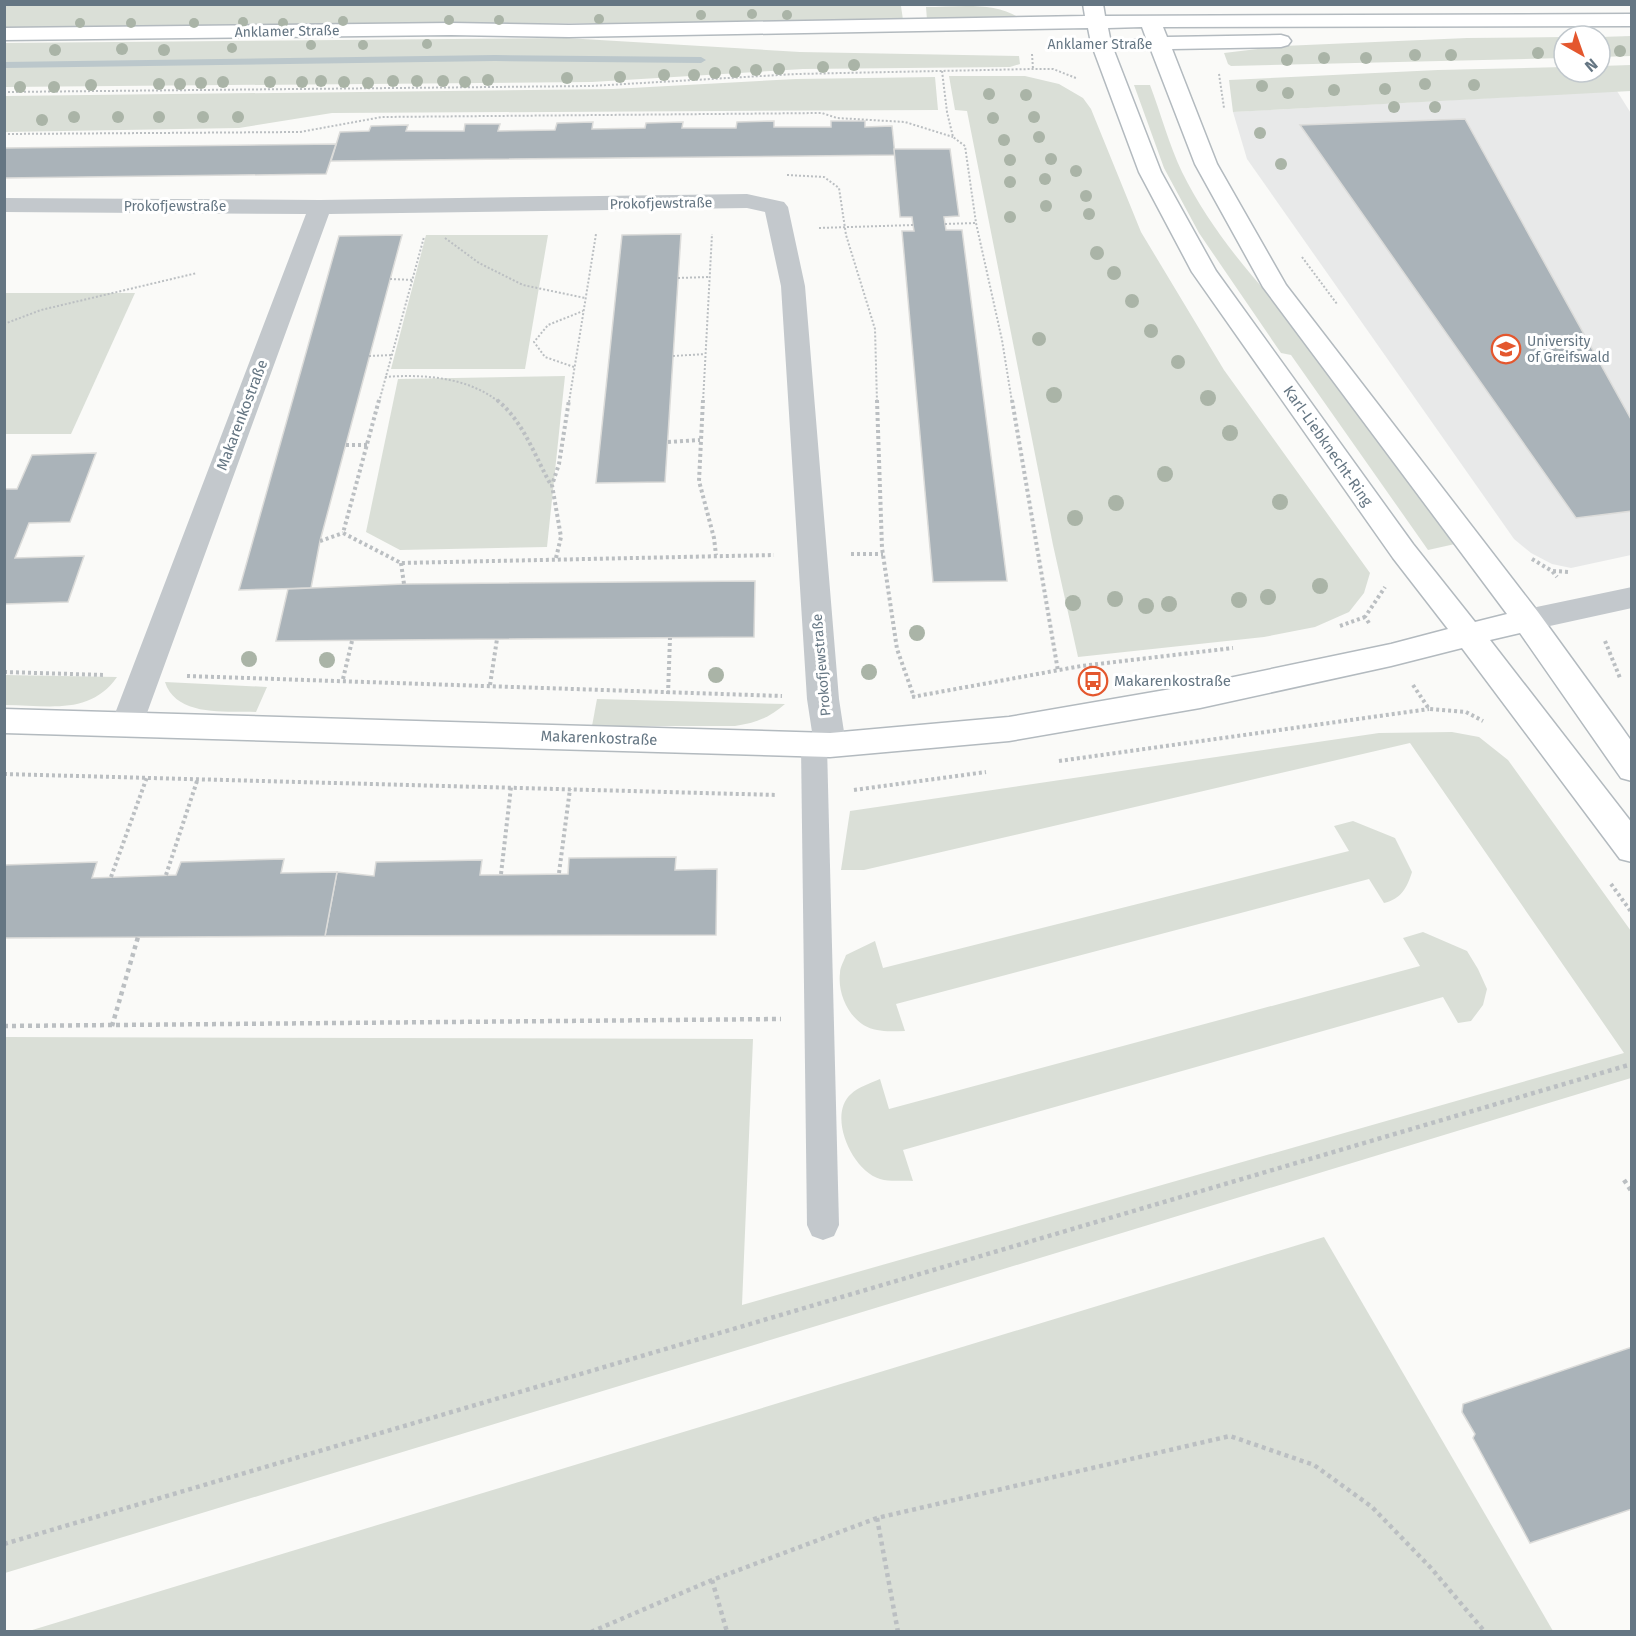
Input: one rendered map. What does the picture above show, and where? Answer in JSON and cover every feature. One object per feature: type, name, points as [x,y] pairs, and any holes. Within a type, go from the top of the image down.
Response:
[{"type":"street","name":"Anklamer Straße","points":[[1092,28],[1148,13],[1632,20]]},
{"type":"street","points":[[1148,13],[1206,164],[1275,287],[1527,620],[1632,769]]},
{"type":"street","name":"Anklamer Straße","points":[[569,31],[1092,28],[1158,44],[1301,40]]},
{"type":"street","name":"Karl-Liebknecht-Ring","points":[[1092,28],[1150,172],[1204,272],[1403,551],[1557,748],[1632,849]]},
{"type":"street","points":[[1325,39],[1632,28]]},
{"type":"street","name":"Anklamer Straße","points":[[4,34],[451,29],[569,31],[935,45]]},
{"type":"street","name":"Prokofjewstraße","points":[[4,205],[320,207],[747,201],[776,207],[793,286],[823,699],[822,745]]},
{"type":"street","name":"Makarenkostraße","points":[[127,724],[320,207]]},
{"type":"street","points":[[1527,620],[1632,597]]},
{"type":"street","name":"Makarenkostraße","points":[[4,721],[822,745],[1009,729],[1200,696],[1371,659],[1527,620]]},
{"type":"lane","points":[[822,745],[819,1019],[823,1226]]},
{"type":"path","points":[[1218,66],[1226,117]]},
{"type":"path","points":[[4,92],[591,86],[796,74],[1053,69]]},
{"type":"path","points":[[942,71],[947,112],[953,137]]},
{"type":"path","points":[[4,134],[300,132],[382,117],[822,113],[837,118],[905,122],[953,137],[965,146],[976,223],[1002,340],[1058,671]]},
{"type":"path","points":[[786,175],[824,177],[839,188],[845,227],[875,329],[883,554],[897,649],[914,697]]},
{"type":"path","points":[[945,224],[976,223]]},
{"type":"path","points":[[845,227],[913,225]]},
{"type":"path","points":[[344,533],[426,230]]},
{"type":"path","points":[[552,485],[559,464],[596,230]]},
{"type":"path","points":[[712,230],[699,481],[714,538],[716,555]]},
{"type":"path","points":[[442,236],[479,263],[523,285],[585,298]]},
{"type":"path","points":[[1301,255],[1342,312]]},
{"type":"path","points":[[4,324],[41,310],[198,273]]},
{"type":"path","points":[[678,278],[709,277]]},
{"type":"path","points":[[390,279],[412,280]]},
{"type":"path","points":[[574,367],[547,359],[537,351],[534,342],[538,331],[553,321],[583,311]]},
{"type":"path","points":[[673,356],[705,354]]},
{"type":"path","points":[[369,356],[392,355]]},
{"type":"path","points":[[385,377],[405,374],[453,382],[491,395],[518,421],[552,485],[561,537],[556,558]]},
{"type":"path","points":[[668,442],[700,440]]},
{"type":"path","points":[[346,444],[367,445]]},
{"type":"path","points":[[320,541],[344,533],[401,563],[716,555],[883,554]]},
{"type":"path","points":[[1524,554],[1552,571],[1602,633],[1619,676],[1625,685]]},
{"type":"path","points":[[401,563],[404,584]]},
{"type":"path","points":[[1337,627],[1365,617]]},
{"type":"path","points":[[668,694],[670,638]]},
{"type":"path","points":[[490,685],[497,639]]},
{"type":"path","points":[[343,680],[352,641]]},
{"type":"path","points":[[903,699],[1058,671],[1238,647]]},
{"type":"path","points":[[4,672],[343,680],[823,699]]},
{"type":"path","points":[[111,877],[147,777]]},
{"type":"path","points":[[166,875],[198,778]]},
{"type":"path","points":[[501,874],[511,787]]},
{"type":"path","points":[[559,873],[570,789]]},
{"type":"path","points":[[112,1026],[138,937]]},
{"type":"path","points":[[4,1026],[819,1019]]},
{"type":"path","points":[[4,1544],[1632,1064]]},
{"type":"path","points":[[1624,1180],[1632,1192]]},
{"type":"path","points":[[591,1632],[712,1580],[876,1518],[1230,1436],[1314,1465],[1372,1507],[1431,1568],[1485,1632]]},
{"type":"path","points":[[876,1518],[898,1632]]},
{"type":"path","points":[[712,1580],[727,1632]]},
{"type":"shaded area","points":[[827,4],[901,6],[903,20],[5,29],[4,5]]},
{"type":"shaded area","points":[[926,7],[985,7],[1008,12],[1018,17],[927,20]]},
{"type":"shaded area","points":[[1631,36],[1631,56],[1612,57],[1612,37]]},
{"type":"shaded area","points":[[1552,37],[1552,58],[1231,66],[1224,53],[1283,46],[1467,38]]},
{"type":"shaded area","points":[[566,38],[800,52],[1019,56],[1020,64],[1010,67],[803,69],[592,82],[5,87],[5,43]]},
{"type":"shaded area","points":[[1631,65],[1631,91],[1233,112],[1229,80],[1552,67],[1552,84],[1612,84],[1612,66]]},
{"type":"shaded area","points":[[949,76],[1025,76],[1059,84],[1083,98],[1091,109],[1141,232],[1224,370],[1370,573],[1364,593],[1349,612],[1315,627],[1264,637],[1078,657],[1053,545],[967,111],[955,110]]},
{"type":"shaded area","points":[[935,77],[938,110],[332,113],[239,128],[5,132],[5,96],[613,89],[796,79]]},
{"type":"shaded area","points":[[1134,85],[1150,85],[1182,172],[1214,226],[1251,275],[1279,306],[1455,544],[1428,550],[1291,355],[1281,353],[1199,233],[1164,168]]},
{"type":"shaded area","name":"University of Greifswald","points":[[1617,91],[1632,115],[1631,555],[1571,568],[1552,564],[1531,553],[1514,539],[1247,159],[1233,112]]},
{"type":"shaded area","points":[[426,235],[548,235],[525,369],[391,369]]},
{"type":"shaded area","points":[[5,293],[135,293],[71,434],[5,434]]},
{"type":"shaded area","points":[[565,376],[547,547],[400,550],[366,532],[398,379]]},
{"type":"shaded area","points":[[5,675],[117,677],[94,698],[67,706],[52,706],[5,705]]},
{"type":"shaded area","points":[[165,682],[267,687],[256,712],[217,711],[191,707],[180,701],[171,693]]},
{"type":"shaded area","points":[[597,699],[785,704],[762,719],[735,726],[592,726]]},
{"type":"shaded area","points":[[1452,732],[1479,737],[1508,760],[1631,931],[1631,1078],[5,1573],[5,1037],[753,1039],[742,1305],[1624,1053],[1410,743],[864,870],[841,870],[850,811],[1379,733]]},
{"type":"shaded area","points":[[1353,821],[1395,838],[1412,872],[1405,888],[1395,899],[1384,903],[1369,879],[896,1004],[905,1031],[877,1030],[860,1023],[848,1009],[844,1000],[840,973],[846,955],[875,941],[883,968],[1349,851],[1334,826]]},
{"type":"shaded area","points":[[1423,932],[1467,951],[1478,969],[1487,989],[1483,1005],[1471,1021],[1458,1023],[1443,997],[903,1150],[913,1181],[884,1180],[870,1174],[852,1154],[846,1141],[841,1115],[844,1103],[854,1092],[880,1079],[889,1109],[1420,966],[1403,938]]},
{"type":"shaded area","points":[[1324,1237],[1553,1631],[29,1631]]},
{"type":"building","points":[[1465,119],[1632,421],[1632,511],[1576,518],[1300,125]]},
{"type":"building","points":[[774,121],[774,127],[831,127],[831,121],[865,121],[865,127],[892,126],[895,155],[331,161],[340,132],[369,131],[371,126],[408,125],[406,131],[464,131],[465,124],[500,124],[498,131],[555,130],[557,123],[593,122],[592,129],[645,128],[646,123],[683,122],[682,128],[736,128],[737,122]]},
{"type":"building","points":[[336,144],[326,174],[4,178],[4,148]]},
{"type":"building","points":[[894,149],[950,149],[959,216],[944,217],[946,230],[962,230],[1007,581],[933,582],[902,231],[914,231],[912,217],[900,217]]},
{"type":"building","points":[[681,234],[665,482],[596,483],[622,235]]},
{"type":"building","points":[[402,235],[320,541],[311,588],[239,590],[339,236]]},
{"type":"building","points":[[96,453],[70,522],[29,523],[15,558],[84,556],[68,602],[4,604],[4,489],[17,489],[32,455]]},
{"type":"building","points":[[755,581],[754,637],[276,641],[288,589],[404,584]]},
{"type":"building","points":[[676,857],[675,870],[717,869],[716,935],[325,936],[337,872],[374,876],[376,862],[482,860],[480,875],[568,874],[569,858]]},
{"type":"building","points":[[284,859],[281,873],[337,872],[325,936],[4,938],[4,865],[97,862],[92,878],[176,875],[181,862]]},
{"type":"building","points":[[1632,1347],[1632,1509],[1530,1543],[1473,1438],[1475,1434],[1462,1412],[1463,1404]]},
{"type":"waterway","points":[[4,65],[495,58],[701,60]]},
{"type":"place","name":"University of Greifswald","points":[[1506,349]]},
{"type":"place","name":"Makarenkostraße","points":[[1093,681]]}]
